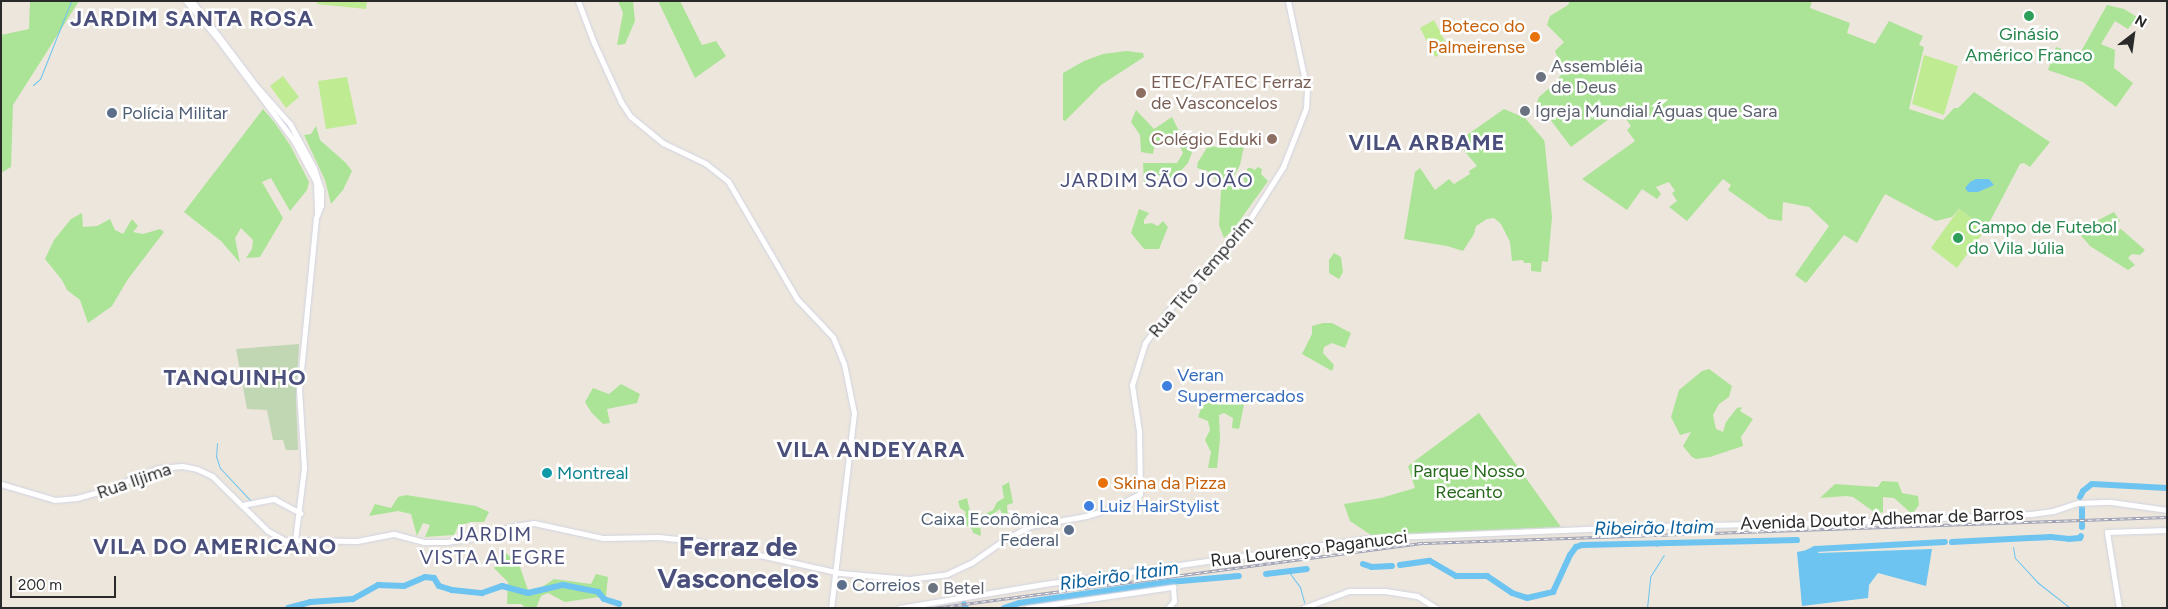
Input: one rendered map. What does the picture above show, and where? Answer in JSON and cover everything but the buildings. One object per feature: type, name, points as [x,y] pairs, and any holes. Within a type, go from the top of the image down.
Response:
[{"type":"main road","points":[[186,1],[218,39],[294,140],[316,182],[317,213],[299,390],[304,468],[298,540]]},
{"type":"main road","points":[[192,1],[257,87],[284,116],[298,139],[320,181],[322,195],[317,213]]},
{"type":"main road","points":[[578,1],[594,43],[621,102],[630,116],[663,143],[705,163],[728,181],[796,299],[833,337],[848,380],[854,413],[831,608]]},
{"type":"main road","name":"Rua Tito Temporim","points":[[1140,494],[1139,431],[1131,390],[1145,343],[1172,306],[1231,244],[1260,204],[1283,167],[1298,131],[1308,98],[1288,1]]},
{"type":"main road","name":"Rua Iljima","points":[[1,484],[55,500],[64,500],[90,496],[159,468],[182,466],[197,468],[212,476],[276,537],[298,540],[357,541],[394,534],[417,541],[446,542],[483,537],[529,523],[619,539],[658,537],[689,540],[836,572],[909,579],[947,574],[971,563],[1004,540],[1030,526],[1086,516],[1112,508],[1140,494]]},
{"type":"main road","points":[[242,505],[274,499],[294,508],[300,513]]},
{"type":"main road","points":[[251,513],[260,501]]},
{"type":"main road","name":"Avenida Doutor Adhemar de Barros","points":[[1658,526],[1850,522],[2047,512],[2081,503],[2111,502],[2167,510]]},
{"type":"main road","points":[[294,508],[300,506]]},
{"type":"main road","name":"Rua Lourenço Paganucci","points":[[899,608],[1082,579],[1371,538],[1658,526]]},
{"type":"main road","points":[[2119,608],[2107,532],[2167,530]]},
{"type":"main road","points":[[1026,608],[1062,605],[1173,586],[1174,601],[1178,608]]},
{"type":"main road","points":[[1303,608],[1344,592],[1385,592],[1417,596],[1436,608]]},
{"type":"main road","points":[[1168,608],[1174,601]]},
{"type":"green space","points":[[30,1],[79,1],[13,105],[11,167],[1,173],[1,35],[29,29]]},
{"type":"green space","points":[[317,1],[367,1],[366,9],[317,4]]},
{"type":"green space","points":[[618,1],[633,1],[635,21],[625,44],[617,45],[623,13]]},
{"type":"green space","points":[[658,1],[680,1],[702,45],[716,41],[726,56],[695,78]]},
{"type":"green space","points":[[1570,1],[1812,1],[1810,8],[1850,23],[1847,33],[1875,44],[1889,21],[1923,36],[1919,45],[1924,47],[1909,109],[1943,120],[1954,108],[1958,108],[1974,92],[2050,142],[2030,167],[2024,163],[2020,164],[1986,229],[1959,209],[1952,217],[1936,221],[1885,194],[1857,243],[1844,235],[1806,283],[1795,275],[1829,226],[1809,207],[1783,202],[1782,221],[1769,219],[1728,190],[1731,185],[1723,179],[1687,221],[1669,207],[1677,201],[1672,193],[1675,191],[1669,182],[1656,187],[1661,194],[1657,199],[1642,189],[1627,210],[1582,179],[1635,141],[1627,130],[1631,126],[1620,111],[1571,147],[1537,102],[1539,97],[1555,83],[1566,68],[1558,59],[1555,51],[1564,42],[1547,25],[1550,16],[1568,5]]},
{"type":"green space","points":[[2107,5],[2124,9],[2137,17],[2128,29],[2115,21],[2101,44],[2115,50],[2114,68],[2133,83],[2116,107],[2083,82],[2048,70],[2056,47],[2079,55]]},
{"type":"green space","points":[[1434,20],[1449,49],[1435,57],[1420,28]]},
{"type":"green space","points":[[1126,51],[1143,53],[1144,57],[1101,85],[1065,121],[1063,120],[1063,73],[1084,61],[1103,54]]},
{"type":"green space","points":[[1924,55],[1958,66],[1944,115],[1912,104]]},
{"type":"green space","points":[[283,76],[299,97],[286,108],[270,86]]},
{"type":"green space","points":[[347,77],[357,124],[326,129],[318,81]]},
{"type":"green space","points":[[263,109],[290,145],[309,182],[307,190],[290,211],[271,178],[262,182],[283,218],[260,257],[246,258],[252,249],[253,240],[241,228],[235,238],[240,263],[221,241],[184,212]]},
{"type":"green space","points":[[1504,109],[1525,118],[1544,140],[1552,217],[1548,262],[1542,261],[1541,272],[1531,271],[1531,263],[1524,263],[1523,260],[1512,261],[1510,242],[1501,224],[1494,218],[1487,219],[1476,226],[1474,234],[1463,251],[1447,246],[1404,239],[1415,172],[1420,168],[1435,190],[1449,179],[1454,184],[1470,174],[1469,171],[1477,166],[1457,142]]},
{"type":"green space","points":[[1136,110],[1154,129],[1172,117],[1181,135],[1196,142],[1188,163],[1170,183],[1162,176],[1153,174],[1154,186],[1144,184],[1143,163],[1177,163],[1183,153],[1180,146],[1173,143],[1155,143],[1153,154],[1141,152],[1140,135],[1131,122]]},
{"type":"green space","points":[[316,126],[320,140],[346,163],[352,171],[343,190],[331,204],[325,180],[304,135],[311,134]]},
{"type":"green space","points":[[1234,133],[1245,142],[1240,165],[1234,176],[1240,185],[1245,183],[1243,176],[1248,168],[1255,170],[1258,167],[1262,169],[1261,174],[1268,181],[1233,230],[1224,238],[1219,225],[1221,190],[1215,179],[1207,171],[1197,168],[1198,162],[1208,146],[1217,147]]},
{"type":"green space","points":[[1139,209],[1149,213],[1144,220],[1144,224],[1152,223],[1158,226],[1163,221],[1168,227],[1159,249],[1144,249],[1131,233]]},
{"type":"green space","name":"Campo de Futebol do Vila Júlia","points":[[1959,209],[1986,229],[1957,268],[1931,248]]},
{"type":"green space","points":[[2114,212],[2120,221],[2112,228],[2113,234],[2121,229],[2145,250],[2140,255],[2132,254],[2128,258],[2135,265],[2128,270],[2090,246],[2077,231]]},
{"type":"green space","points":[[82,213],[83,227],[97,226],[110,219],[115,230],[123,234],[132,219],[138,226],[133,232],[143,234],[160,229],[164,232],[128,279],[112,306],[88,323],[80,300],[67,290],[62,280],[45,259],[54,240],[71,219]]},
{"type":"green space","points":[[1334,253],[1341,257],[1343,272],[1339,279],[1329,273],[1329,260]]},
{"type":"green space","points":[[1332,323],[1351,333],[1345,348],[1332,343],[1324,347],[1323,353],[1334,365],[1332,371],[1302,354],[1312,334],[1312,326]]},
{"type":"green space","points":[[299,344],[296,399],[298,450],[286,450],[283,440],[273,440],[267,410],[247,409],[236,349]]},
{"type":"green space","points":[[1709,369],[1732,386],[1729,397],[1719,404],[1713,415],[1716,429],[1723,432],[1726,422],[1737,408],[1742,407],[1740,411],[1753,419],[1741,437],[1743,446],[1710,457],[1696,459],[1683,446],[1691,432],[1680,435],[1671,417],[1679,390],[1702,371]]},
{"type":"green space","points":[[621,384],[640,394],[637,403],[607,409],[610,423],[603,424],[591,412],[585,402],[593,388],[609,394]]},
{"type":"green space","points":[[1217,395],[1244,405],[1239,429],[1232,428],[1233,418],[1224,413],[1219,415],[1220,439],[1217,468],[1208,468],[1211,452],[1205,440],[1210,430],[1208,421],[1198,417],[1205,398]]},
{"type":"green space","name":"Parque Nosso Recanto","points":[[1479,413],[1561,527],[1371,535],[1350,521],[1344,504],[1381,498],[1415,488],[1408,466]]},
{"type":"green space","points":[[1882,481],[1898,482],[1902,493],[1918,496],[1919,505],[1912,514],[1894,498],[1883,497],[1883,512],[1877,514],[1853,497],[1820,498],[1835,484],[1878,487]]},
{"type":"green space","points":[[1009,482],[1013,503],[1007,505],[1008,517],[1003,516],[1000,509],[980,523],[981,536],[973,533],[972,529],[961,522],[966,512],[960,508],[958,501],[967,498],[971,515],[987,513],[993,510],[997,502],[1004,498],[1002,486]]},
{"type":"green space","points":[[406,495],[476,506],[489,512],[484,522],[471,522],[458,526],[454,535],[425,537],[430,525],[423,523],[417,536],[411,514],[398,511],[369,516],[375,504],[391,508],[398,497]]},
{"type":"green space","points":[[500,548],[519,564],[528,590],[542,587],[554,579],[591,584],[596,574],[608,577],[606,596],[565,602],[548,593],[541,596],[536,608],[526,608],[521,604],[507,604],[508,582],[494,568],[501,560]]},
{"type":"water","points":[[1976,179],[1989,179],[1994,185],[1978,192],[1968,192],[1965,188]]},
{"type":"water","points":[[1813,549],[1819,553],[1932,549],[1926,586],[1878,573],[1869,585],[1868,598],[1802,606],[1797,552]]},
{"type":"waterway","points":[[33,85],[40,79],[71,1]]},
{"type":"waterway","points":[[217,443],[216,456],[220,468],[251,501]]},
{"type":"waterway","name":"Ribeirão Itaim","points":[[2080,497],[2083,491],[2092,484],[2167,488]]},
{"type":"waterway","name":"Ribeirão Itaim","points":[[2082,508],[2082,518]]},
{"type":"waterway","name":"Ribeirão Itaim","points":[[1952,542],[2051,537],[2069,539],[2080,538],[2081,536]]},
{"type":"waterway","name":"Ribeirão Itaim","points":[[1400,565],[1430,561],[1456,576],[1487,576],[1512,593],[1527,598],[1553,592],[1570,555],[1576,547],[1582,545],[1797,540]]},
{"type":"waterway","name":"Ribeirão Itaim","points":[[1807,553],[1815,549],[1945,542]]},
{"type":"waterway","points":[[2013,547],[2015,558],[2037,582],[2070,608]]},
{"type":"waterway","points":[[1647,608],[1650,577],[1664,555]]},
{"type":"waterway","name":"Ribeirão Itaim","points":[[1363,564],[1372,567],[1392,566]]},
{"type":"waterway","name":"Ribeirão Itaim","points":[[1266,574],[1307,569]]},
{"type":"waterway","points":[[1289,572],[1300,587],[1304,602]]},
{"type":"waterway","name":"Ribeirão Itaim","points":[[1004,608],[1019,603],[1169,582],[1239,576]]},
{"type":"waterway","name":"Ribeirão Itaim","points":[[288,608],[310,602],[353,599],[378,585],[404,586],[425,577],[434,578],[439,586],[452,590],[482,593],[502,586],[528,593],[563,585],[598,592],[604,599],[619,604]]},
{"type":"waterway","name":"Ribeirão Itaim","points":[[964,604],[966,608]]},
{"type":"railway","points":[[934,608],[1424,543],[2167,517]]},
{"type":"place","name":"Ginásio Américo Franco","points":[[2029,16]]},
{"type":"place","name":"Boteco do Palmeirense","points":[[1535,37]]},
{"type":"place","name":"Assembléia de Deus","points":[[1541,77]]},
{"type":"place","name":"ETEC/FATEC Ferraz de Vasconcelos","points":[[1141,93]]},
{"type":"place","name":"Igreja Mundial Águas que Sara","points":[[1525,111]]},
{"type":"place","name":"Polícia Militar","points":[[112,113]]},
{"type":"place","name":"Colégio Eduki","points":[[1272,139]]},
{"type":"place","name":"Campo de Futebol do Vila Júlia","points":[[1958,238]]},
{"type":"place","name":"Veran Supermercados","points":[[1167,386]]},
{"type":"place","name":"Montreal","points":[[547,473]]},
{"type":"place","name":"Skina da Pizza","points":[[1103,483]]},
{"type":"place","name":"Luiz HairStylist","points":[[1089,506]]},
{"type":"place","name":"Caixa Econômica Federal","points":[[1069,530]]},
{"type":"place","name":"Correios","points":[[842,585]]},
{"type":"place","name":"Betel","points":[[933,588]]},
{"type":"district","name":"JARDIM SANTA ROSA","points":[[192,19]]},
{"type":"district","name":"VILA ARBAME","points":[[1427,143]]},
{"type":"district","name":"JARDIM SÃO JOÃO","points":[[1157,180]]},
{"type":"district","name":"TANQUINHO","points":[[235,378]]},
{"type":"district","name":"VILA ANDEYARA","points":[[871,450]]},
{"type":"district","name":"JARDIM VISTA ALEGRE","points":[[493,546]]},
{"type":"district","name":"VILA DO AMERICANO","points":[[215,547]]},
{"type":"district","name":"Ferraz de Vasconcelos","points":[[738,562]]}]
